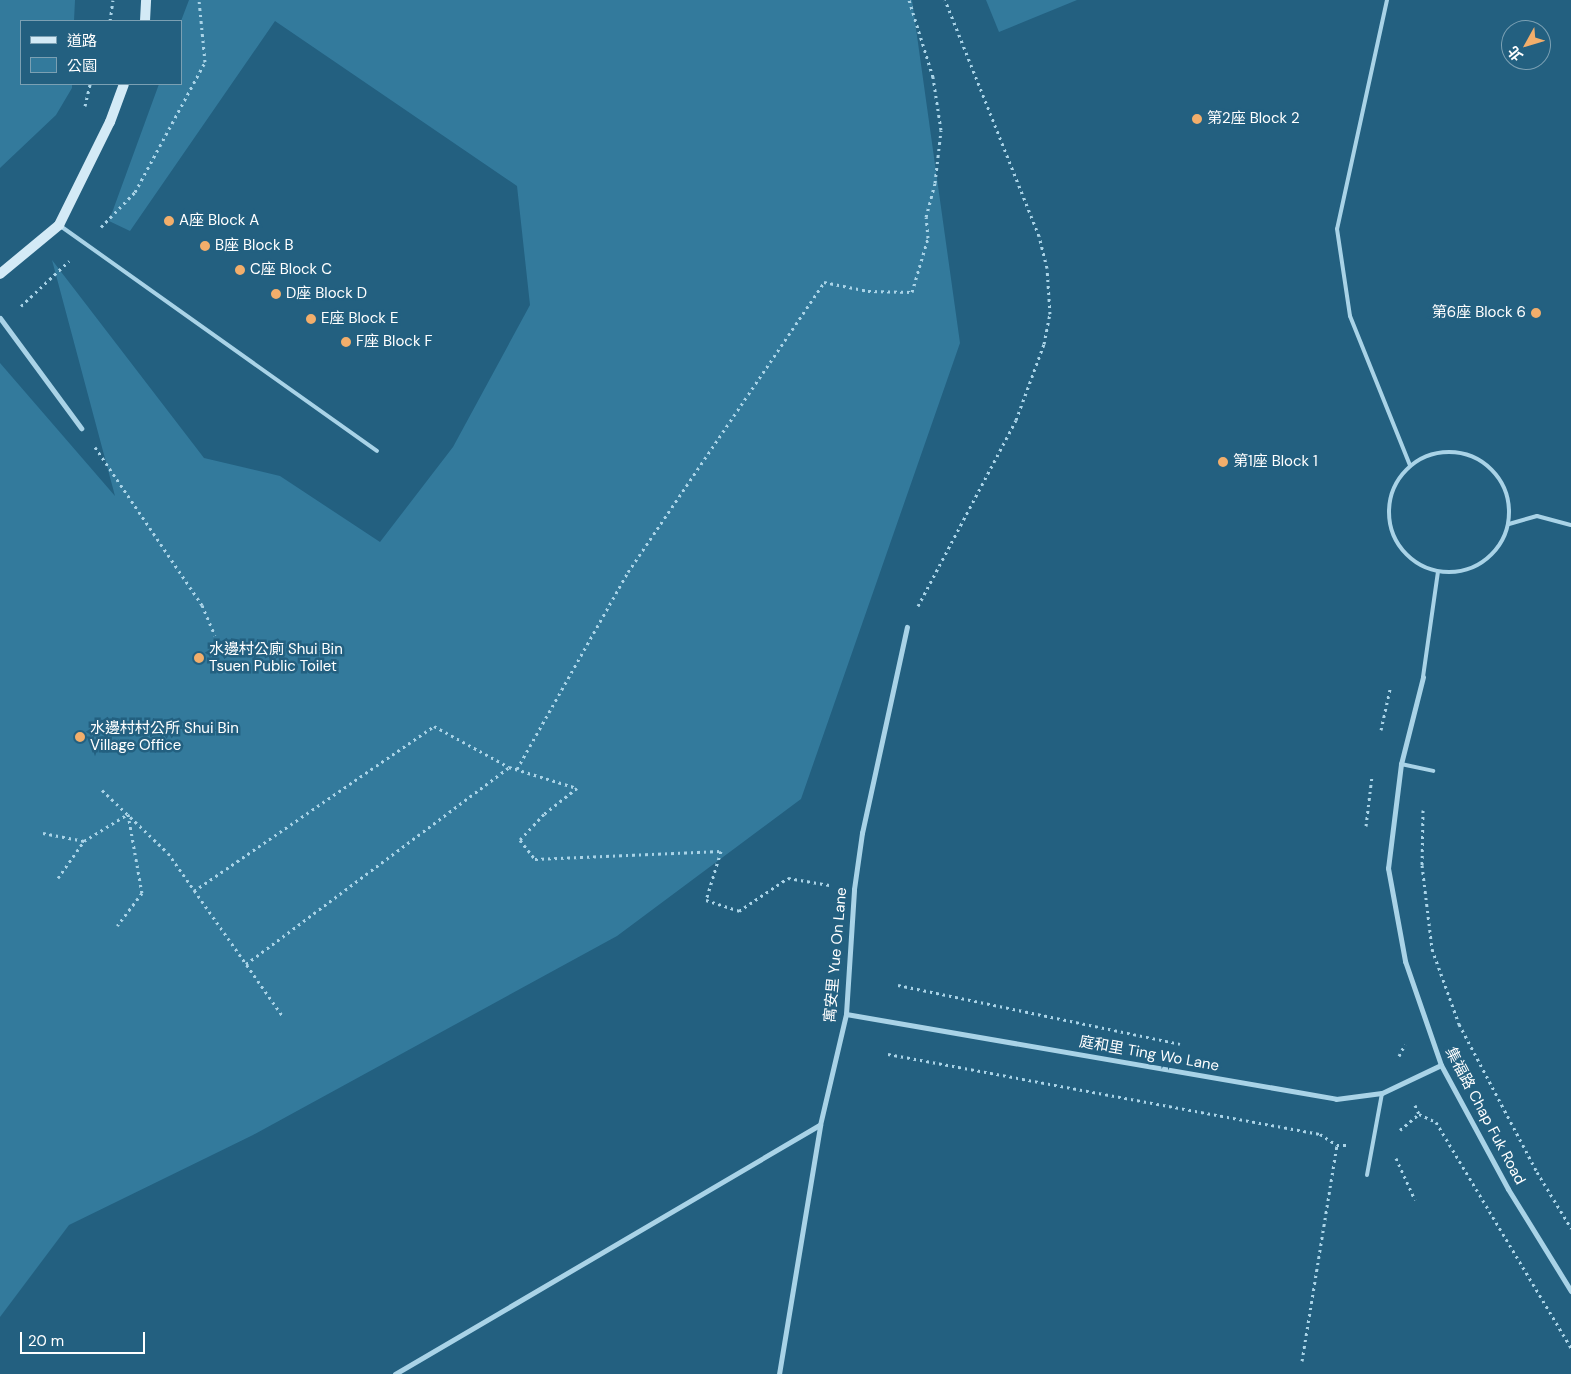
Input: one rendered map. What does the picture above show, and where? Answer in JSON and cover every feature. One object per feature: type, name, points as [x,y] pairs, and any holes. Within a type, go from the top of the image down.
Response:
[{"type":"main road","points":[[145,20],[146,0]]},
{"type":"main road","points":[[0,274],[59,225],[110,122],[124,85]]},
{"type":"street","points":[[2,320],[81,428]]},
{"type":"street","name":"寓安里 Yue On Lane","points":[[779,1374],[820,1126],[846,1014],[854,889],[862,833],[907,627]]},
{"type":"street","name":"集福路 Chap Fuk Road","points":[[1423,677],[1401,764],[1388,868],[1405,961],[1441,1065],[1508,1189],[1571,1291]]},
{"type":"street","name":"庭和里 Ting Wo Lane","points":[[846,1014],[1336,1099],[1382,1093],[1441,1065]]},
{"type":"street","points":[[394,1374],[820,1126]]},
{"type":"lane","points":[[1387,0],[1337,229],[1350,316],[1410,466]]},
{"type":"lane","points":[[59,225],[377,451]]},
{"type":"lane","points":[[1444,451],[1463,453],[1480,460],[1495,472],[1505,488],[1510,506],[1509,524],[1502,542],[1490,557],[1475,567],[1457,572],[1438,572],[1420,565],[1404,553],[1391,527],[1390,498],[1398,480],[1410,466],[1426,456],[1444,451]]},
{"type":"lane","points":[[1509,524],[1538,516],[1571,525]]},
{"type":"lane","points":[[1423,677],[1438,572]]},
{"type":"lane","points":[[1401,764],[1433,771]]},
{"type":"lane","points":[[1367,1175],[1382,1093]]},
{"type":"path","points":[[110,20],[113,0]]},
{"type":"path","points":[[2,320],[85,244],[135,192],[205,62],[199,0]]},
{"type":"path","points":[[516,769],[628,572],[824,282],[868,291],[912,292],[928,238],[926,217],[935,183],[941,130],[933,77],[909,0]]},
{"type":"path","points":[[907,627],[1016,420],[1044,344],[1050,314],[1047,268],[1040,236],[945,0]]},
{"type":"path","points":[[81,428],[134,502],[202,605],[216,634]]},
{"type":"path","points":[[194,891],[434,726],[509,767],[577,788],[544,814],[520,840],[536,859],[721,851],[706,900],[738,911],[788,878],[854,889]]},
{"type":"path","points":[[246,964],[509,767]]},
{"type":"path","points":[[1423,769],[1422,865],[1432,949],[1459,1024],[1536,1172],[1571,1228]]},
{"type":"path","points":[[102,790],[168,853],[282,1015]]},
{"type":"path","points":[[58,878],[84,841],[128,814]]},
{"type":"path","points":[[117,926],[142,892],[128,814]]},
{"type":"path","points":[[43,832],[84,841]]},
{"type":"path","points":[[898,985],[1188,1046]]},
{"type":"path","points":[[888,1054],[1320,1134],[1337,1145],[1394,1145]]},
{"type":"path","points":[[1416,1200],[1397,1167],[1394,1145],[1399,1130],[1419,1114]]},
{"type":"path","points":[[1302,1361],[1337,1145]]},
{"type":"green space","points":[[0,0],[75,0],[74,20],[20,20],[20,85],[72,85],[72,88],[56,115],[0,168]]},
{"type":"green space","points":[[189,0],[912,0],[960,343],[801,799],[617,936],[253,1135],[69,1225],[0,1317],[0,363],[115,496],[52,260],[204,458],[280,476],[380,542],[453,447],[530,305],[517,186],[275,21],[130,231],[109,221],[159,85],[182,85],[181,20]]},
{"type":"green space","points":[[986,0],[1077,0],[999,32]]},
{"type":"place","name":"第2座 Block 2","points":[[1197,119]]},
{"type":"place","name":"A座 Block A","points":[[169,221]]},
{"type":"place","name":"B座 Block B","points":[[205,246]]},
{"type":"place","name":"C座 Block C","points":[[240,270]]},
{"type":"place","name":"D座 Block D","points":[[276,294]]},
{"type":"place","name":"第6座 Block 6","points":[[1536,313]]},
{"type":"place","name":"E座 Block E","points":[[311,319]]},
{"type":"place","name":"F座 Block F","points":[[346,342]]},
{"type":"place","name":"第1座 Block 1","points":[[1223,462]]},
{"type":"place","name":"水邊村公廁 Shui Bin Tsuen Public Toilet","points":[[199,658]]},
{"type":"place","name":"水邊村村公所 Shui Bin Village Office","points":[[80,737]]}]
